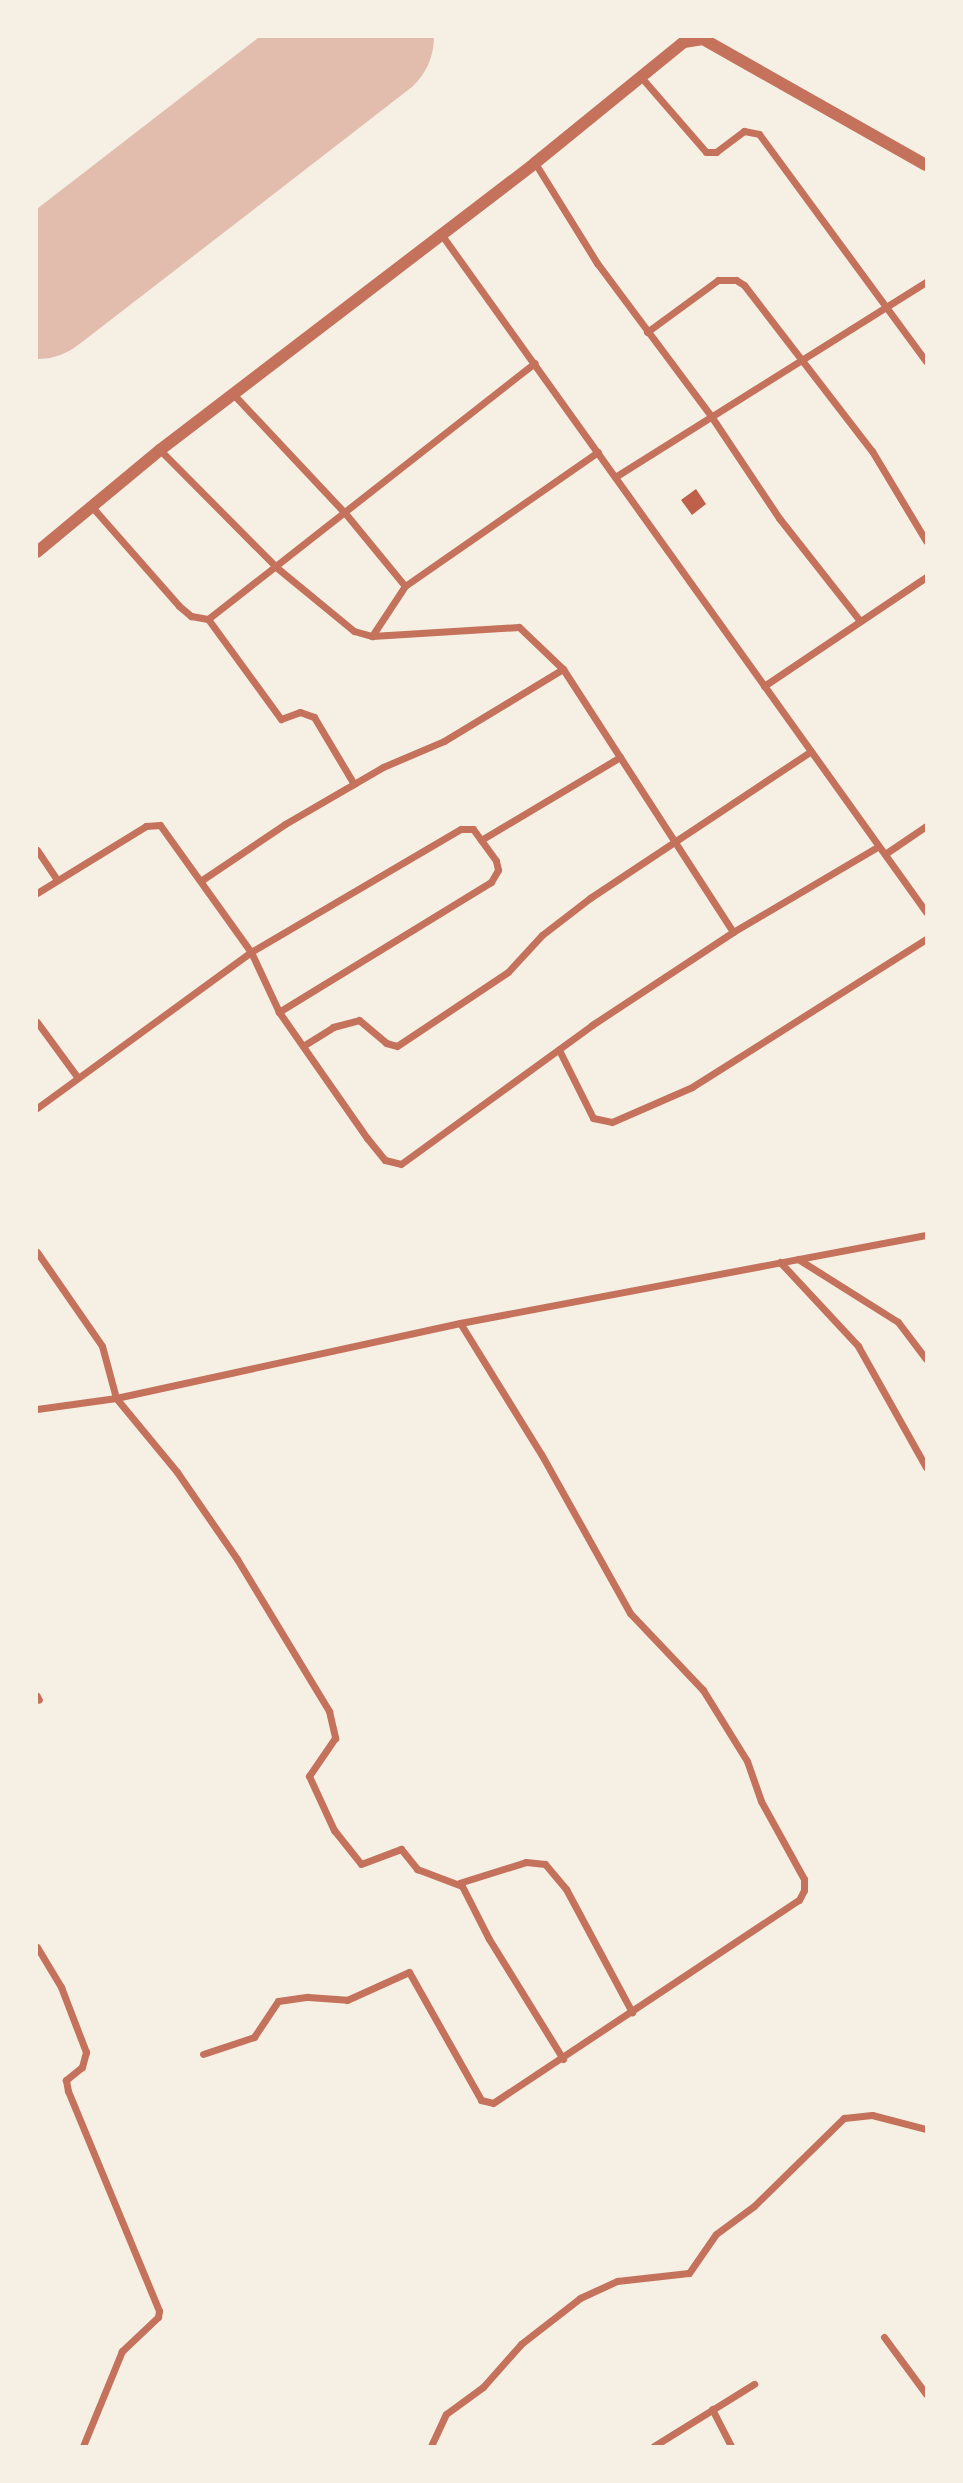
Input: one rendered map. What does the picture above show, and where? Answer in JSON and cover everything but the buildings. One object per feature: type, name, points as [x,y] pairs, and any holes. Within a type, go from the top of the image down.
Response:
[{"type":"street","points":[[37,552],[160,450],[235,396],[441,233],[535,163],[684,42],[703,39],[926,165]]},
{"type":"street","points":[[641,77],[706,152],[716,152],[744,131],[755,129],[890,306],[926,361]]},
{"type":"street","points":[[535,163],[597,263],[711,416],[779,518],[860,621]]},
{"type":"street","points":[[441,233],[926,912]]},
{"type":"street","points":[[647,332],[718,280],[736,279],[873,452],[926,541]]},
{"type":"street","points":[[615,477],[800,358],[926,282]]},
{"type":"street","points":[[93,508],[179,606],[191,616],[208,618],[534,363]]},
{"type":"street","points":[[235,396],[345,513],[405,586]]},
{"type":"street","points":[[160,450],[276,567],[354,631],[372,636],[519,627],[563,669],[733,932]]},
{"type":"street","points":[[372,636],[405,586],[598,452]]},
{"type":"street","points":[[764,686],[926,577]]},
{"type":"street","points":[[208,618],[281,719],[300,712],[314,717],[354,784]]},
{"type":"street","points":[[202,880],[354,784],[444,741],[563,669]]},
{"type":"street","points":[[303,1046],[333,1027],[359,1020],[386,1043],[397,1046],[508,972],[542,935],[590,898],[811,751]]},
{"type":"street","points":[[481,840],[621,757]]},
{"type":"street","points":[[37,893],[56,878],[155,823],[166,830],[251,952],[279,1012],[385,1160],[401,1164],[559,1050],[733,932],[879,846]]},
{"type":"street","points":[[885,854],[926,826]]},
{"type":"street","points":[[37,1108],[251,952],[461,829],[473,830],[498,865],[491,882],[279,1012]]},
{"type":"street","points":[[37,850],[56,878]]},
{"type":"street","points":[[559,1050],[593,1118],[612,1122],[692,1087],[926,939]]},
{"type":"street","points":[[37,1022],[78,1078]]},
{"type":"street","points":[[37,1409],[116,1398],[460,1323],[926,1235]]},
{"type":"street","points":[[37,1252],[102,1346],[116,1398],[177,1472],[237,1559],[329,1711],[335,1738],[309,1776],[334,1830],[362,1864],[401,1849],[419,1871],[459,1884],[526,1862],[545,1864],[566,1889],[632,2012]]},
{"type":"street","points":[[797,1259],[898,1322],[926,1359]]},
{"type":"street","points":[[780,1262],[858,1346],[926,1467]]},
{"type":"street","points":[[203,2054],[254,2037],[278,2001],[308,1997],[348,2000],[405,1972],[419,1985],[486,2104],[563,2059],[799,1899],[805,1883],[761,1801],[740,1749],[703,1690],[652,1642],[630,1613],[541,1454],[460,1323]]},
{"type":"street","points":[[459,1884],[563,2059]]},
{"type":"street","points":[[37,1947],[61,1987],[86,2052],[82,2067],[66,2080],[68,2091],[159,2311],[158,2318],[122,2351],[83,2446]]},
{"type":"street","points":[[431,2446],[446,2414],[483,2387],[521,2344],[580,2298],[617,2281],[689,2273],[716,2234],[754,2206],[844,2119],[872,2115],[926,2129]]},
{"type":"street","points":[[884,2337],[926,2393]]},
{"type":"street","points":[[654,2446],[754,2384]]},
{"type":"street","points":[[712,2409],[731,2446]]},
{"type":"runway","points":[[37,292],[367,37]]}]
